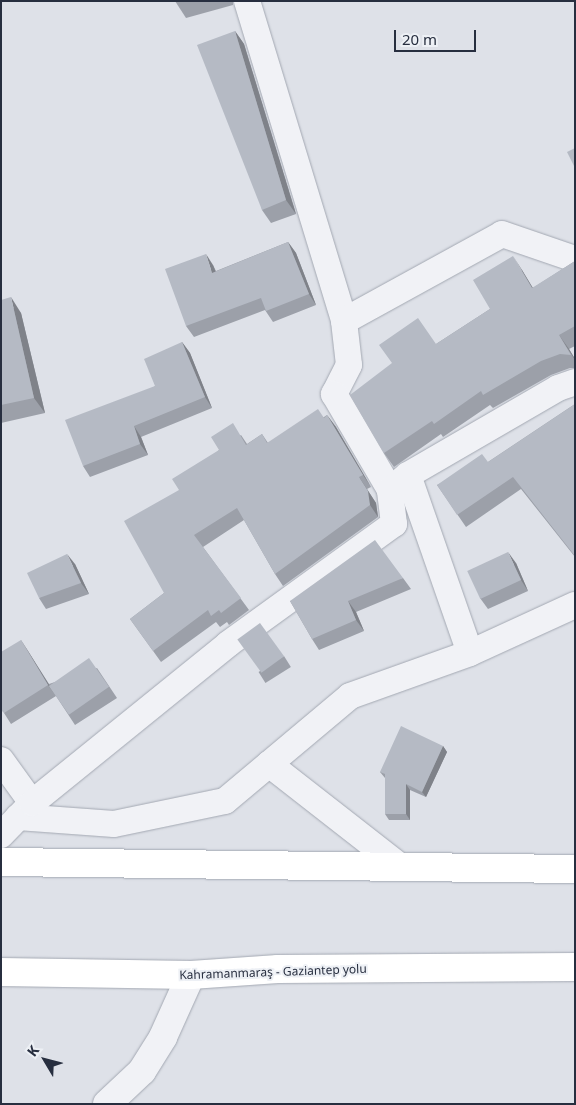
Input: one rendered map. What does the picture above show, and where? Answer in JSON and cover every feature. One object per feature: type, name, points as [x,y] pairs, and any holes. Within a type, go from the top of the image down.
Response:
[{"type":"highway","points":[[1,862],[575,869]]},
{"type":"highway","name":"Kahramanmaraş - Gaziantep yolu","points":[[1,972],[191,975],[278,969],[575,967]]},
{"type":"street","points":[[247,1],[344,321],[349,365],[334,394],[399,482],[470,653]]},
{"type":"street","points":[[344,321],[502,234],[575,260]]},
{"type":"street","points":[[399,482],[558,388],[575,382]]},
{"type":"street","points":[[17,818],[228,644],[394,524],[399,482]]},
{"type":"street","points":[[17,818],[114,824],[225,801],[350,696],[470,653],[575,605]]},
{"type":"street","points":[[1,760],[17,818]]},
{"type":"street","points":[[269,764],[401,867]]},
{"type":"street","points":[[107,1104],[142,1071],[163,1037],[191,975]]},
{"type":"building","points":[[235,31],[286,200],[262,210],[197,45]]},
{"type":"building","points":[[575,148],[575,168],[567,152]]},
{"type":"building","points":[[288,242],[309,294],[266,311],[261,298],[186,326],[165,269],[206,254],[212,273]]},
{"type":"building","points":[[513,256],[532,288],[575,261],[575,326],[559,335],[571,355],[560,354],[541,361],[483,395],[481,391],[434,424],[432,421],[384,453],[350,395],[392,363],[379,345],[418,318],[436,344],[490,309],[473,280]]},
{"type":"building","points":[[11,297],[34,398],[1,405],[1,300]]},
{"type":"building","points":[[182,342],[205,397],[134,426],[140,444],[83,466],[65,420],[155,386],[144,359]]},
{"type":"building","points":[[575,404],[575,556],[513,477],[457,515],[437,485],[482,454],[488,462]]},
{"type":"building","points":[[318,409],[324,418],[327,415],[363,475],[359,477],[368,491],[370,505],[275,574],[237,508],[194,535],[241,598],[221,613],[219,610],[211,616],[208,610],[153,651],[130,619],[164,593],[124,521],[179,490],[172,479],[219,450],[211,437],[233,423],[246,445],[262,434],[267,443]]},
{"type":"building","points":[[375,540],[403,578],[348,601],[356,620],[312,639],[290,601]]},
{"type":"building","points":[[508,552],[521,580],[480,599],[467,571]]},
{"type":"building","points":[[67,554],[81,583],[39,598],[27,573]]},
{"type":"building","points":[[260,623],[284,656],[261,673],[237,639]]},
{"type":"building","points":[[21,640],[48,685],[4,713],[1,710],[1,652]]},
{"type":"building","points":[[89,658],[109,687],[69,715],[49,686]]},
{"type":"building","points":[[401,726],[443,746],[422,792],[406,784],[406,814],[385,814],[385,774],[380,772]]}]
